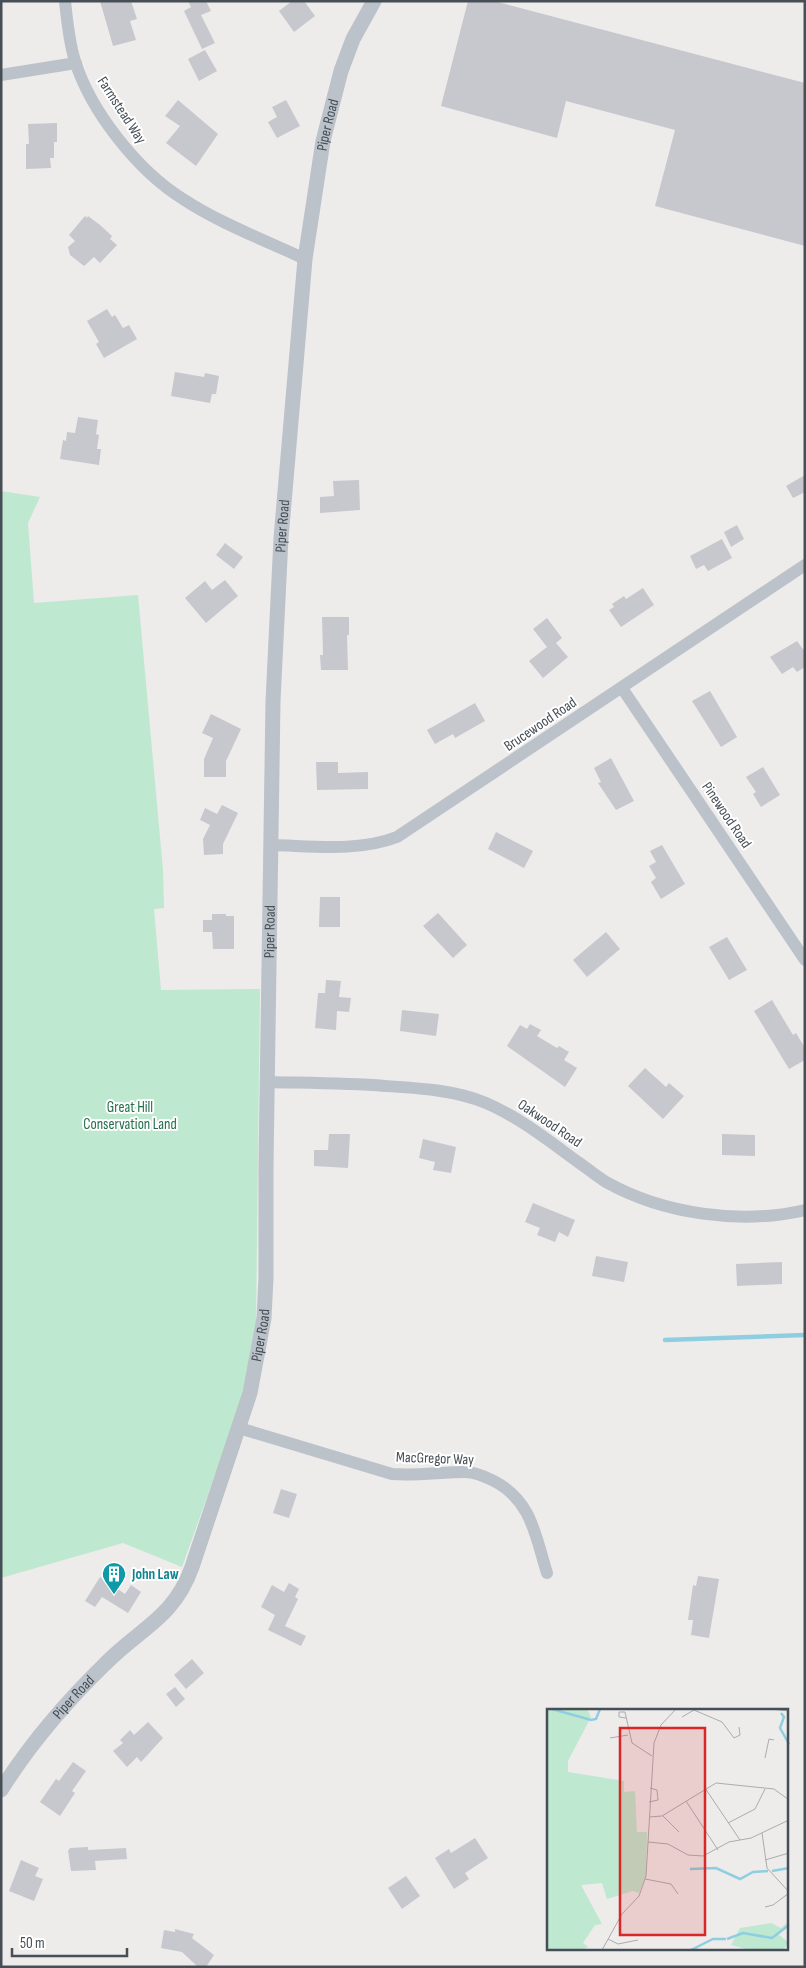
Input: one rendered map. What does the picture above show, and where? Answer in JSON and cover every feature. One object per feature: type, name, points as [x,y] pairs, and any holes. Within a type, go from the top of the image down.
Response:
[{"type":"street","name":"Farmstead Way","points":[[65,1],[69,35],[76,63],[102,115],[123,144],[149,173],[174,193],[200,210],[305,260]]},
{"type":"street","name":"Piper Road","points":[[1,1790],[40,1735],[79,1691],[107,1662],[161,1617],[177,1599],[192,1567],[239,1428],[255,1372],[265,1312],[273,702],[281,538],[305,260],[323,141],[341,71],[353,39],[374,1]]},
{"type":"street","points":[[1,75],[76,63]]},
{"type":"street","name":"Brucewood Road","points":[[272,845],[354,846],[384,842],[397,837],[805,565]]},
{"type":"street","name":"Pinewood Road","points":[[622,688],[805,960]]},
{"type":"street","name":"Oakwood Road","points":[[268,1082],[399,1087],[458,1095],[485,1103],[518,1120],[606,1182],[650,1201],[684,1210],[732,1217],[790,1214],[805,1210]]},
{"type":"street","name":"MacGregor Way","points":[[239,1428],[392,1474],[412,1475],[467,1472],[488,1478],[507,1488],[522,1503],[533,1527],[547,1574]]},
{"type":"green space","name":"Great Hill Conservation Land","points":[[1,491],[40,497],[28,523],[34,603],[138,595],[163,870],[164,908],[154,909],[161,990],[260,989],[256,1323],[245,1391],[182,1567],[123,1543],[1,1578]]},
{"type":"building","points":[[100,1],[131,1],[137,19],[130,21],[136,40],[113,46]]},
{"type":"building","points":[[188,1],[206,1],[211,11],[201,15],[215,43],[202,49],[184,11],[191,7]]},
{"type":"building","points":[[292,1],[304,1],[315,16],[294,32],[279,11]]},
{"type":"building","points":[[468,1],[494,1],[805,83],[805,246],[655,206],[675,130],[566,101],[557,138],[441,106]]},
{"type":"building","points":[[205,50],[217,71],[199,81],[188,59]]},
{"type":"building","points":[[178,100],[218,134],[196,166],[166,143],[180,126],[165,116]]},
{"type":"building","points":[[286,100],[300,126],[277,138],[268,122],[277,117],[272,107]]},
{"type":"building","points":[[57,123],[57,142],[54,142],[54,158],[50,158],[51,168],[26,169],[26,144],[29,144],[28,124]]},
{"type":"building","points":[[85,216],[87,218],[88,216],[100,225],[112,236],[110,239],[117,245],[100,263],[94,257],[84,266],[70,255],[68,247],[75,241],[69,235]]},
{"type":"building","points":[[107,309],[112,317],[115,315],[123,328],[129,325],[137,339],[104,358],[96,344],[99,342],[87,321]]},
{"type":"building","points":[[175,372],[204,377],[205,373],[219,376],[216,394],[212,394],[210,403],[171,396]]},
{"type":"building","points":[[78,417],[98,420],[96,434],[99,435],[97,449],[101,449],[99,465],[60,459],[63,440],[66,441],[67,432],[75,433]]},
{"type":"building","points":[[805,475],[805,492],[793,498],[786,486]]},
{"type":"building","points":[[359,480],[360,510],[320,513],[320,497],[334,496],[333,481]]},
{"type":"building","points":[[737,525],[744,539],[731,547],[724,532]]},
{"type":"building","points":[[722,539],[732,558],[708,571],[704,565],[696,569],[690,556]]},
{"type":"building","points":[[225,543],[243,557],[234,569],[216,555]]},
{"type":"building","points":[[225,580],[238,596],[206,623],[185,598],[205,581],[212,590]]},
{"type":"building","points":[[643,588],[654,605],[621,627],[609,610],[614,607],[612,604],[624,596],[626,599]]},
{"type":"building","points":[[322,617],[349,617],[349,635],[347,635],[348,670],[321,670],[320,655],[323,655]]},
{"type":"building","points":[[547,618],[562,638],[556,643],[568,657],[543,678],[529,661],[547,647],[533,629]]},
{"type":"building","points":[[797,641],[805,652],[805,667],[797,672],[793,667],[782,674],[770,657]]},
{"type":"building","points":[[710,691],[737,737],[721,747],[692,701]]},
{"type":"building","points":[[475,703],[485,721],[455,738],[453,734],[435,744],[427,730]]},
{"type":"building","points":[[211,714],[241,729],[226,761],[226,777],[204,777],[204,759],[213,738],[202,733]]},
{"type":"building","points":[[611,758],[634,801],[616,810],[598,783],[601,782],[594,768]]},
{"type":"building","points":[[316,762],[338,762],[338,773],[368,772],[368,789],[317,790]]},
{"type":"building","points":[[763,767],[780,795],[761,807],[753,794],[756,792],[746,777]]},
{"type":"building","points":[[222,805],[238,813],[223,844],[223,854],[204,855],[203,839],[210,825],[200,820],[205,808],[217,814]]},
{"type":"building","points":[[496,832],[533,851],[524,868],[488,849]]},
{"type":"building","points":[[662,845],[685,884],[661,899],[651,882],[656,878],[649,866],[656,862],[650,851]]},
{"type":"building","points":[[320,897],[340,897],[340,927],[319,927]]},
{"type":"building","points":[[438,913],[467,945],[453,958],[423,926]]},
{"type":"building","points":[[212,914],[234,916],[234,949],[213,949],[212,932],[203,932],[203,920],[212,920]]},
{"type":"building","points":[[606,932],[620,949],[587,977],[573,960]]},
{"type":"building","points":[[727,937],[747,970],[729,980],[709,947]]},
{"type":"building","points":[[326,980],[341,981],[339,997],[351,998],[349,1012],[337,1011],[336,1030],[315,1028],[318,993],[325,993]]},
{"type":"building","points":[[772,1000],[793,1035],[796,1033],[805,1048],[805,1060],[789,1069],[754,1011]]},
{"type":"building","points":[[402,1010],[439,1014],[436,1036],[400,1031]]},
{"type":"building","points":[[530,1024],[541,1030],[537,1036],[557,1048],[559,1046],[569,1052],[564,1060],[577,1068],[565,1087],[507,1046],[520,1025],[527,1029]]},
{"type":"building","points":[[645,1068],[666,1087],[669,1083],[684,1096],[663,1119],[628,1086]]},
{"type":"building","points":[[329,1134],[350,1134],[348,1168],[314,1166],[314,1150],[328,1150]]},
{"type":"building","points":[[722,1134],[755,1135],[755,1156],[722,1155]]},
{"type":"building","points":[[423,1139],[456,1147],[451,1173],[433,1170],[435,1162],[419,1158]]},
{"type":"building","points":[[533,1203],[575,1220],[568,1237],[559,1232],[555,1242],[537,1235],[540,1228],[525,1222]]},
{"type":"building","points":[[596,1256],[628,1262],[624,1282],[592,1276]]},
{"type":"building","points":[[782,1262],[782,1284],[737,1286],[736,1264]]},
{"type":"building","points":[[281,1489],[297,1494],[289,1518],[273,1513]]},
{"type":"building","points":[[698,1576],[719,1579],[709,1638],[691,1635],[693,1620],[688,1620],[693,1585],[696,1586]]},
{"type":"building","name":"John Law","points":[[100,1577],[125,1594],[131,1585],[141,1592],[128,1613],[102,1597],[95,1607],[85,1601]]},
{"type":"building","points":[[289,1583],[299,1589],[295,1597],[298,1599],[285,1626],[306,1636],[301,1646],[268,1630],[275,1615],[261,1607],[272,1585],[284,1592]]},
{"type":"building","points":[[192,1659],[204,1673],[186,1689],[174,1675]]},
{"type":"building","points":[[175,1687],[185,1699],[176,1707],[166,1694]]},
{"type":"building","points":[[148,1722],[163,1738],[141,1762],[137,1757],[127,1767],[113,1751],[123,1743],[120,1740],[130,1730],[134,1735]]},
{"type":"building","points":[[73,1762],[86,1771],[72,1791],[75,1793],[60,1816],[40,1802],[56,1779],[59,1781]]},
{"type":"building","points":[[475,1838],[488,1858],[465,1873],[469,1879],[454,1889],[435,1858],[449,1849],[451,1853]]},
{"type":"building","points":[[88,1847],[88,1850],[126,1848],[127,1859],[95,1861],[96,1870],[71,1871],[68,1851],[70,1848]]},
{"type":"building","points":[[21,1860],[39,1868],[35,1876],[43,1879],[34,1901],[9,1891]]},
{"type":"building","points":[[406,1876],[420,1896],[402,1909],[388,1888]]},
{"type":"building","points":[[175,1929],[194,1934],[192,1938],[214,1955],[206,1967],[198,1967],[182,1952],[161,1948],[164,1930],[175,1932]]},
{"type":"waterway","points":[[665,1340],[805,1335]]},
{"type":"place","name":"John Law","points":[[114,1595]]}]
